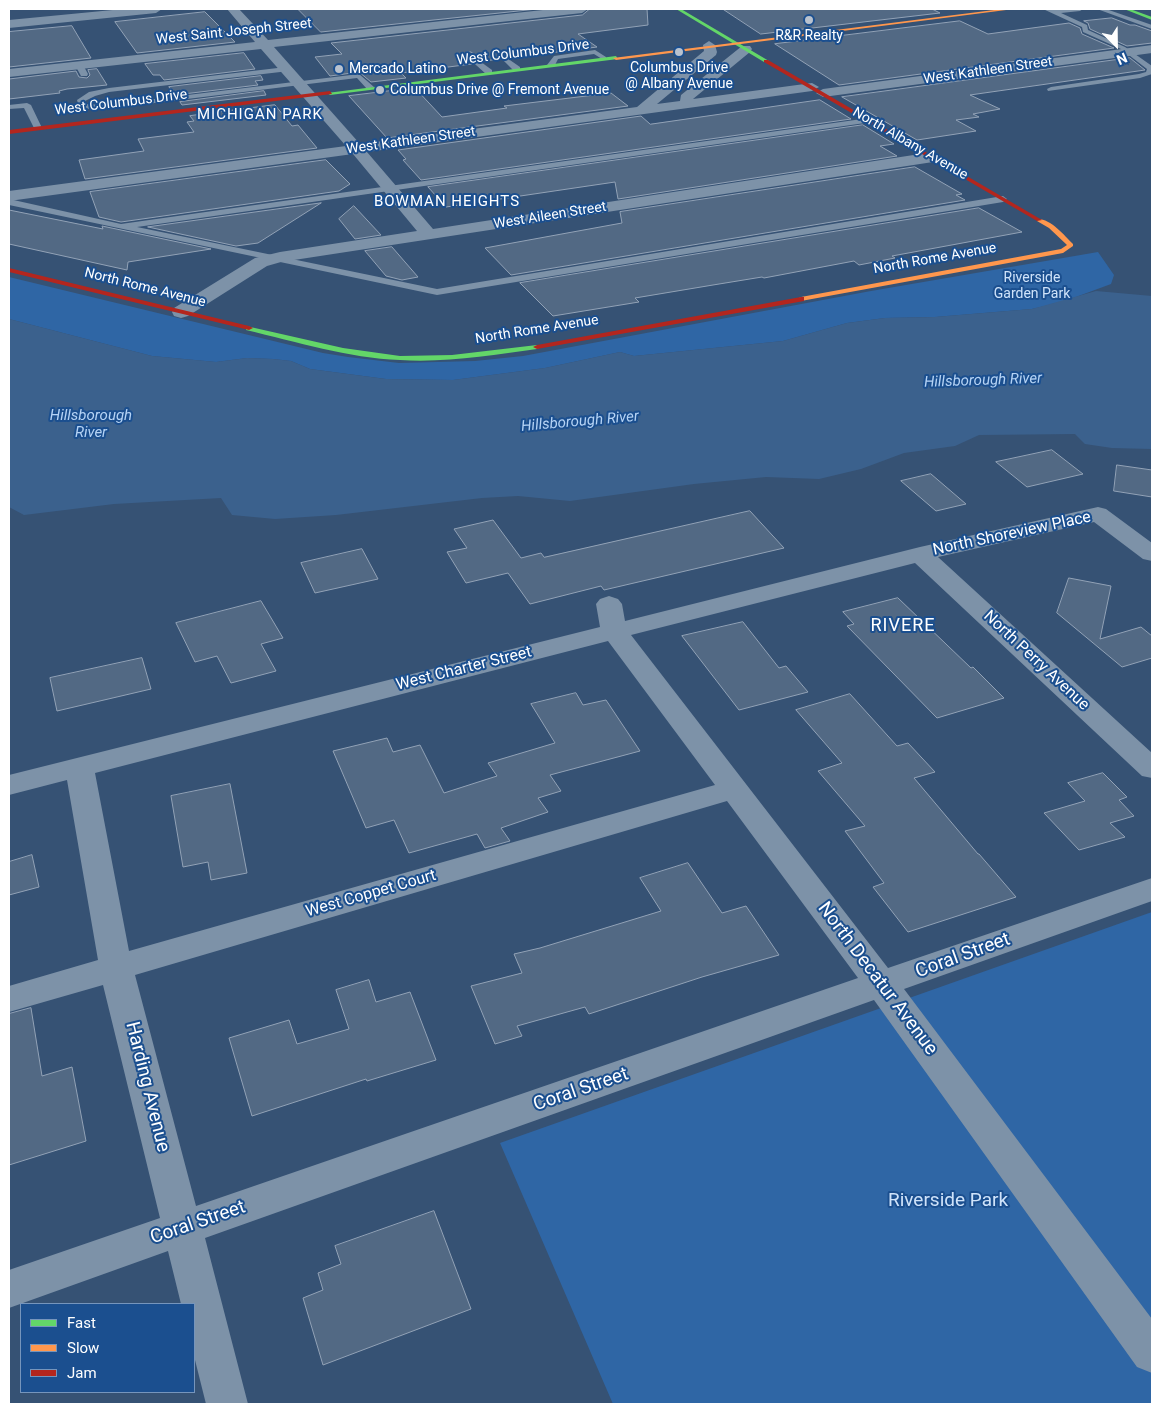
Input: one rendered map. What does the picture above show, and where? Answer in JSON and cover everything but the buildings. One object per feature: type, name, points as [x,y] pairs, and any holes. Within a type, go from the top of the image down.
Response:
[{"type":"street","points":[[9,24],[156,9]]},
{"type":"street","points":[[233,9],[356,148],[429,235]]},
{"type":"street","name":"West Saint Joseph Street","points":[[9,72],[81,69],[265,44],[582,9]]},
{"type":"street","name":"North Albany Avenue","points":[[678,9],[1051,227],[1071,245]]},
{"type":"street","name":"West Columbus Drive","points":[[9,132],[191,109],[302,89],[370,87],[709,45],[740,46],[989,10],[1012,9]]},
{"type":"street","points":[[1124,12],[1140,14],[1152,19]]},
{"type":"street","points":[[641,110],[711,52],[709,45]]},
{"type":"street","points":[[688,103],[686,98],[740,46]]},
{"type":"street","name":"West Kathleen Street","points":[[9,196],[688,103],[818,90],[1152,49]]},
{"type":"street","name":"West Aileen Street","points":[[181,312],[262,262],[273,259],[934,157]]},
{"type":"street","name":"North Rome Avenue","points":[[9,270],[329,348],[399,358],[466,357],[565,342],[1063,251],[1071,245]]},
{"type":"street","name":"North Shoreview Place","points":[[920,554],[1098,514],[1152,554]]},
{"type":"street","name":"West Charter Street","points":[[9,785],[612,617],[920,554]]},
{"type":"street","name":"North Perry Avenue","points":[[920,554],[1152,769]]},
{"type":"street","name":"North Decatur Avenue","points":[[612,617],[734,789],[882,985],[1152,1353]]},
{"type":"street","name":"Harding Avenue","points":[[79,767],[116,968],[227,1404]]},
{"type":"street","name":"West Coppet Court","points":[[9,999],[734,789]]},
{"type":"street","name":"Coral Street","points":[[9,1289],[1152,889]]},
{"type":"lane","points":[[1046,9],[1085,26],[1085,31],[1128,52],[1151,68],[1149,73],[1051,89]]},
{"type":"lane","points":[[1054,12],[1080,9]]},
{"type":"lane","points":[[1100,9],[1124,12],[1152,28]]},
{"type":"lane","points":[[468,55],[489,72]]},
{"type":"lane","points":[[505,59],[517,69]]},
{"type":"lane","points":[[286,70],[109,90],[92,94],[81,100],[82,105],[106,107],[184,98],[302,89]]},
{"type":"lane","points":[[184,98],[191,109]]},
{"type":"lane","points":[[9,107],[27,105],[38,128]]},
{"type":"lane","points":[[121,226],[869,120]]},
{"type":"lane","points":[[9,202],[437,292],[1003,199]]},
{"type":"green space","name":"Riverside Garden Park","points":[[1098,252],[1114,275],[1111,284],[1065,301],[1032,309],[935,317],[885,318],[847,323],[783,341],[634,356],[620,352],[545,368],[453,380],[386,379],[310,369],[291,361],[273,359],[247,358],[216,362],[152,356],[9,319],[9,277],[323,353],[399,363],[475,361],[523,356],[871,291]]},
{"type":"green space","name":"Riverside Park","points":[[1152,912],[1152,1404],[613,1404],[500,1143]]},
{"type":"water","name":"Hillsborough River","points":[[1096,291],[1152,296],[1152,449],[1112,448],[1085,444],[1075,434],[979,435],[955,446],[904,453],[861,469],[819,479],[766,477],[694,484],[570,501],[518,496],[482,498],[336,515],[275,519],[232,515],[221,498],[114,504],[24,515],[9,507],[9,319],[152,356],[216,362],[247,358],[273,359],[291,361],[310,369],[386,379],[453,380],[545,368],[620,352],[634,356],[783,341],[847,323],[885,318],[935,317],[1032,309]]},
{"type":"traffic: fast","points":[[678,9],[766,61]]},
{"type":"traffic: fast","points":[[1126,9],[1152,19]]},
{"type":"traffic: fast","points":[[330,93],[616,58]]},
{"type":"traffic: fast","points":[[249,328],[362,354],[400,358],[452,357],[537,347]]},
{"type":"traffic: slow","points":[[616,58],[1012,9]]},
{"type":"traffic: slow","points":[[801,299],[1063,251],[1071,245],[1051,227],[1039,220]]},
{"type":"traffic: jam","points":[[766,61],[1039,220]]},
{"type":"traffic: jam","points":[[9,132],[330,93]]},
{"type":"traffic: jam","points":[[9,270],[249,328]]},
{"type":"traffic: jam","points":[[537,347],[801,299]]},
{"type":"place","name":"R&R Realty","points":[[809,20]]},
{"type":"place","name":"Columbus Drive @ Albany Avenue","points":[[679,52]]},
{"type":"place","name":"Mercado Latino","points":[[339,69]]},
{"type":"place","name":"Columbus Drive @ Fremont Avenue","points":[[380,90]]},
{"type":"district","name":"MICHIGAN PARK","points":[[260,115]]},
{"type":"district","name":"BOWMAN HEIGHTS","points":[[447,202]]},
{"type":"district","name":"RIVERE","points":[[903,626]]}]
